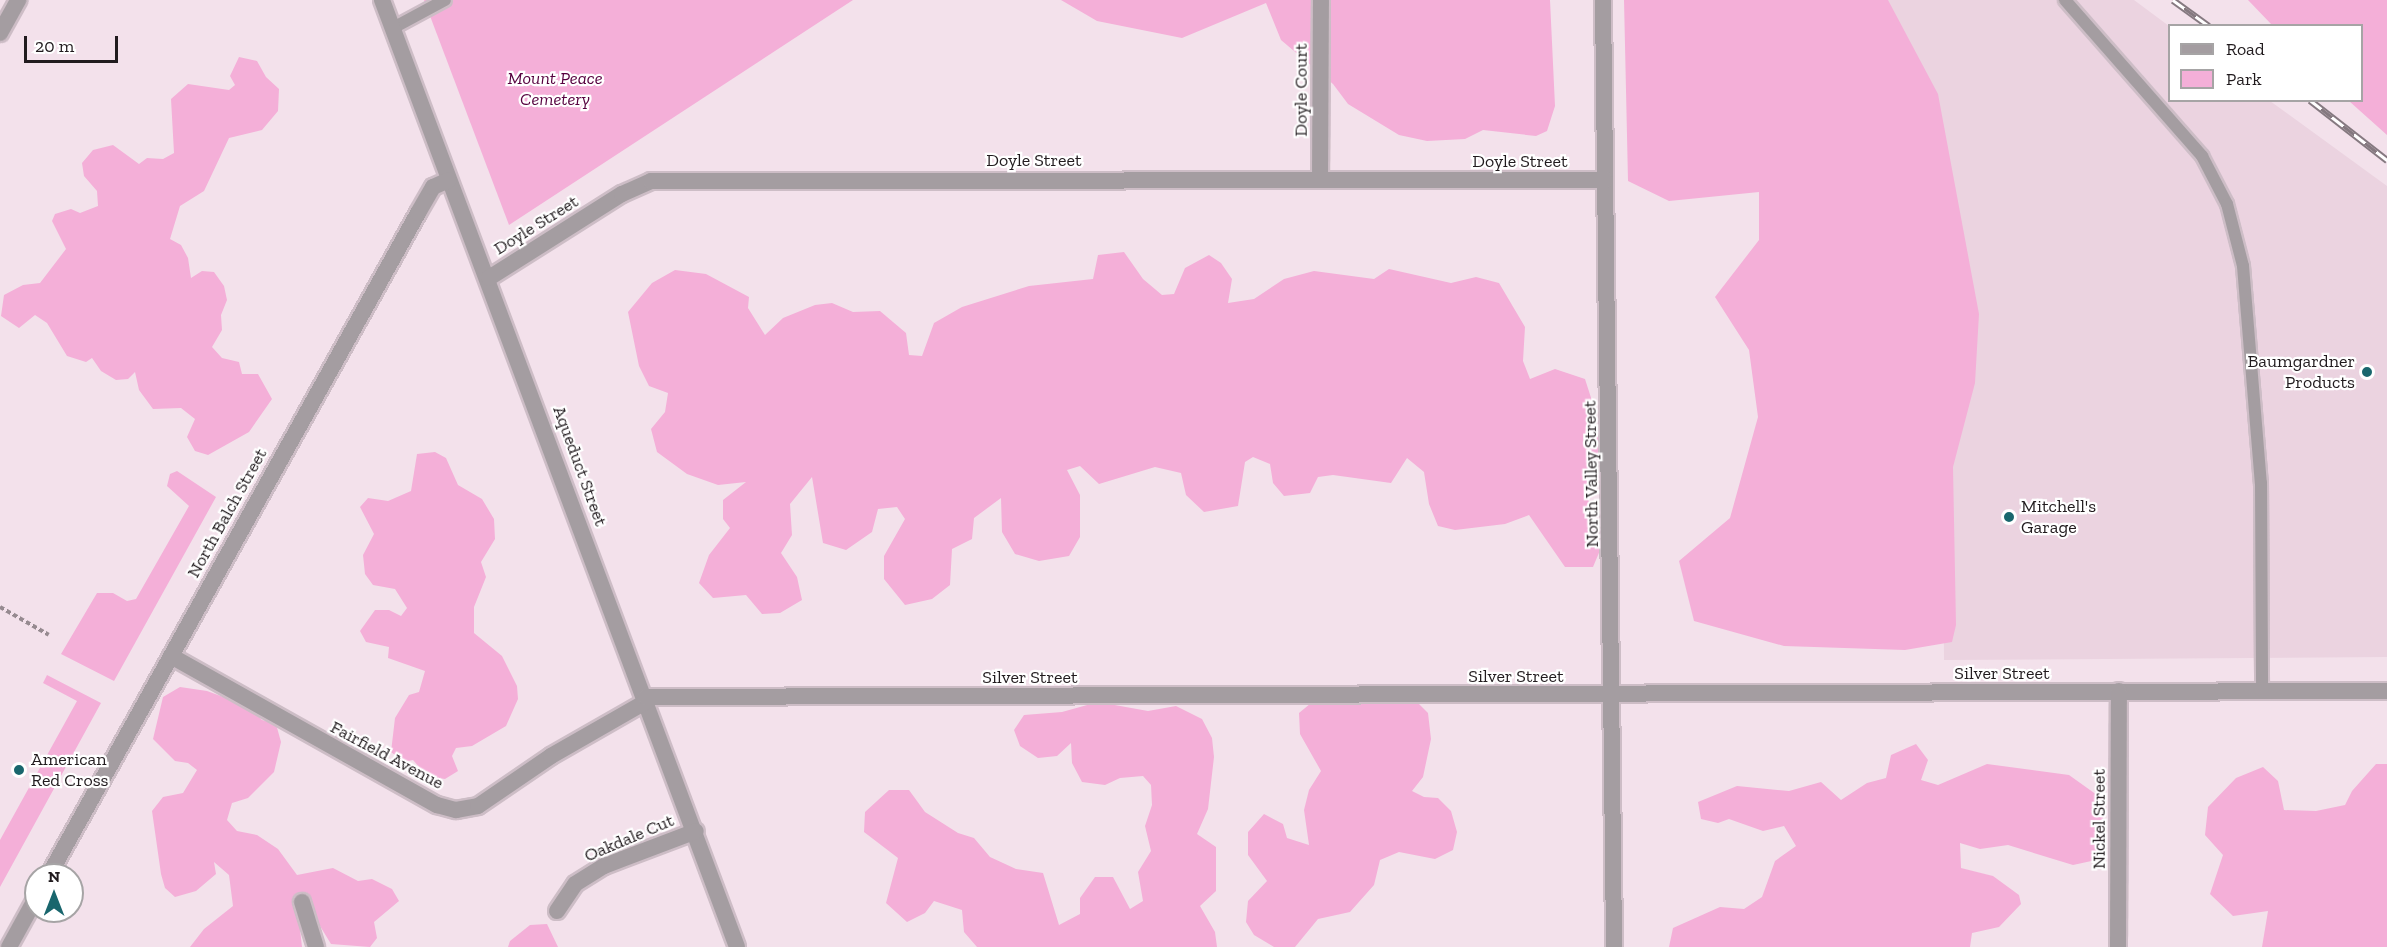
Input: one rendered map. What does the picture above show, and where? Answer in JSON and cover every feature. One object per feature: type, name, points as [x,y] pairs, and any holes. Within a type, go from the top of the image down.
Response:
[{"type":"street","points":[[0,33],[18,0]]},
{"type":"street","name":"Aqueduct Street","points":[[382,0],[449,180],[489,278],[696,831],[737,947]]},
{"type":"street","name":"Doyle Court","points":[[1320,180],[1321,0]]},
{"type":"street","name":"North Valley Street","points":[[1603,0],[1614,947]]},
{"type":"street","name":"North Balch Street","points":[[56,863],[433,187],[449,180]]},
{"type":"street","name":"Doyle Street","points":[[489,278],[622,194],[651,181],[1605,180]]},
{"type":"street","name":"Fairfield Avenue","points":[[171,656],[437,805],[456,810],[477,806],[551,756],[646,699]]},
{"type":"street","name":"Nickel Street","points":[[2118,947],[2119,691]]},
{"type":"street","name":"Silver Street","points":[[646,699],[2387,691]]},
{"type":"street","name":"Oakdale Cut","points":[[557,911],[575,884],[604,866],[696,831]]},
{"type":"street","points":[[302,902],[316,947]]},
{"type":"street","points":[[9,947],[24,920]]},
{"type":"lane","points":[[393,28],[445,0]]},
{"type":"lane","points":[[2065,0],[2202,156],[2227,204],[2243,266],[2261,483],[2262,692]]},
{"type":"path","points":[[0,607],[49,634]]},
{"type":"shaded area","points":[[1811,0],[2134,0],[2168,25],[2168,102],[2271,102],[2387,186],[2387,657],[1944,660],[1941,188]]},
{"type":"green space","name":"Mount Peace Cemetery","points":[[424,0],[853,0],[509,225]]},
{"type":"green space","points":[[1061,0],[1550,0],[1555,106],[1547,131],[1536,136],[1483,130],[1465,139],[1427,141],[1399,135],[1348,104],[1333,84],[1281,40],[1266,3],[1182,38],[1097,21]]},
{"type":"green space","points":[[1624,0],[1888,0],[1938,94],[1979,314],[1975,383],[1953,467],[1956,625],[1952,642],[1905,650],[1784,646],[1694,621],[1679,561],[1730,518],[1758,417],[1749,350],[1715,297],[1759,240],[1759,192],[1669,201],[1628,181]]},
{"type":"green space","points":[[2248,0],[2387,0],[2387,135],[2350,102],[2363,102],[2363,24],[2271,24]]},
{"type":"green space","points":[[239,57],[257,61],[266,77],[279,89],[278,111],[262,130],[229,138],[204,191],[180,206],[170,239],[181,245],[188,258],[191,278],[202,271],[214,272],[224,286],[227,300],[221,315],[222,330],[212,347],[222,358],[239,362],[242,374],[258,374],[272,399],[249,432],[208,455],[195,451],[187,437],[195,419],[181,408],[153,409],[139,390],[135,372],[128,379],[116,380],[101,371],[92,358],[86,362],[67,356],[47,323],[35,315],[19,328],[1,316],[4,295],[23,285],[40,283],[66,249],[52,221],[55,214],[71,209],[80,213],[98,206],[97,191],[84,176],[82,163],[93,150],[113,145],[139,164],[147,158],[163,159],[174,153],[171,99],[188,84],[229,90],[235,85],[230,76]]},
{"type":"green space","points":[[1124,252],[1143,279],[1162,295],[1174,294],[1185,268],[1209,255],[1221,263],[1232,279],[1228,303],[1254,299],[1284,279],[1314,271],[1374,279],[1389,269],[1451,283],[1476,277],[1499,283],[1525,327],[1523,361],[1530,379],[1555,369],[1585,379],[1593,404],[1589,409],[1601,443],[1604,468],[1599,483],[1585,494],[1599,520],[1601,548],[1593,567],[1565,567],[1529,515],[1505,524],[1455,530],[1438,526],[1429,504],[1424,472],[1407,458],[1391,483],[1333,475],[1318,477],[1310,493],[1284,496],[1273,483],[1270,464],[1253,457],[1245,462],[1238,506],[1204,512],[1186,495],[1181,473],[1155,467],[1099,484],[1080,466],[1067,470],[1080,495],[1080,537],[1069,556],[1039,561],[1015,554],[1002,532],[1001,498],[974,518],[972,539],[952,549],[950,585],[932,599],[905,605],[884,579],[884,556],[905,519],[897,507],[878,509],[872,532],[846,550],[823,543],[812,477],[790,504],[792,535],[781,553],[797,577],[802,600],[780,613],[762,614],[746,595],[713,598],[699,583],[709,555],[730,528],[723,519],[723,500],[746,482],[718,485],[687,474],[657,452],[651,429],[665,412],[668,393],[649,386],[639,366],[628,312],[652,283],[675,270],[706,274],[749,297],[748,308],[765,335],[783,318],[815,305],[832,303],[853,312],[880,311],[906,333],[909,355],[922,356],[934,323],[962,307],[1029,286],[1093,279],[1098,255]]},
{"type":"green space","points":[[435,452],[446,458],[458,485],[482,499],[494,519],[495,539],[481,562],[486,577],[474,607],[474,633],[502,656],[517,686],[518,699],[506,726],[472,746],[456,748],[452,756],[458,771],[445,779],[427,776],[413,760],[404,762],[391,752],[395,718],[409,695],[419,692],[425,671],[388,658],[389,647],[366,642],[360,631],[375,610],[389,610],[401,616],[407,608],[395,589],[373,585],[365,574],[363,555],[374,534],[360,507],[368,498],[388,501],[411,491],[417,454]]},
{"type":"green space","points":[[177,471],[216,497],[114,681],[61,654],[97,593],[113,593],[127,601],[136,599],[189,506],[167,486],[170,474]]},
{"type":"green space","points":[[47,675],[101,703],[0,887],[0,840],[77,701],[43,683]]},
{"type":"green space","points":[[1401,686],[1428,713],[1431,739],[1423,777],[1412,791],[1424,797],[1438,798],[1451,811],[1457,832],[1453,850],[1435,859],[1399,852],[1380,860],[1374,885],[1350,912],[1318,919],[1295,947],[1274,947],[1254,935],[1246,922],[1248,901],[1267,881],[1248,855],[1248,832],[1264,814],[1283,824],[1287,838],[1309,845],[1304,810],[1309,790],[1321,771],[1300,734],[1299,713],[1328,689]]},
{"type":"green space","points":[[180,687],[207,691],[248,706],[262,720],[276,724],[281,742],[274,772],[248,798],[232,803],[227,820],[237,831],[257,835],[278,849],[297,875],[333,868],[358,881],[372,879],[392,889],[399,901],[374,922],[377,938],[370,947],[331,944],[320,926],[299,920],[302,947],[190,947],[204,929],[233,906],[229,875],[214,862],[216,874],[196,891],[175,897],[165,888],[161,874],[152,811],[163,797],[183,793],[197,770],[188,763],[175,761],[153,739],[163,697]]},
{"type":"green space","points":[[1098,702],[1148,711],[1176,706],[1202,719],[1212,738],[1214,757],[1208,809],[1197,834],[1216,847],[1216,891],[1200,906],[1215,932],[1217,947],[977,947],[964,932],[962,910],[934,901],[925,913],[907,922],[886,903],[898,858],[864,832],[865,812],[889,790],[909,790],[925,812],[958,833],[974,838],[990,857],[1016,869],[1043,873],[1059,925],[1080,914],[1080,898],[1095,877],[1113,877],[1130,909],[1143,901],[1138,872],[1151,851],[1145,826],[1152,805],[1151,785],[1143,776],[1120,778],[1105,785],[1082,782],[1072,763],[1071,743],[1057,756],[1038,758],[1020,746],[1014,730],[1024,715],[1062,712]]},
{"type":"green space","points":[[1916,744],[1928,760],[1921,780],[1938,785],[1987,764],[2069,775],[2097,795],[2102,809],[2105,836],[2096,860],[2073,865],[2008,845],[1980,849],[1960,843],[1961,868],[1993,876],[2019,895],[2021,904],[1999,927],[1972,933],[1970,947],[1669,947],[1673,928],[1720,907],[1744,909],[1762,897],[1775,861],[1796,846],[1784,826],[1763,831],[1729,819],[1718,823],[1701,819],[1698,802],[1737,786],[1789,791],[1821,782],[1841,800],[1867,783],[1886,778],[1891,755]]},
{"type":"green space","points":[[2376,764],[2387,764],[2387,947],[2262,947],[2268,911],[2233,916],[2210,894],[2223,855],[2205,835],[2208,807],[2236,778],[2263,767],[2278,781],[2284,810],[2316,811],[2345,805],[2352,791]]},
{"type":"green space","points":[[547,924],[558,947],[508,947],[510,941],[530,925]]},
{"type":"railway","points":[[2173,0],[2206,24]]},
{"type":"railway","points":[[2313,102],[2387,160]]},
{"type":"place","name":"Baumgardner Products","points":[[2367,372]]},
{"type":"place","name":"Mitchell's Garage","points":[[2009,517]]},
{"type":"place","name":"American Red Cross","points":[[19,770]]}]
